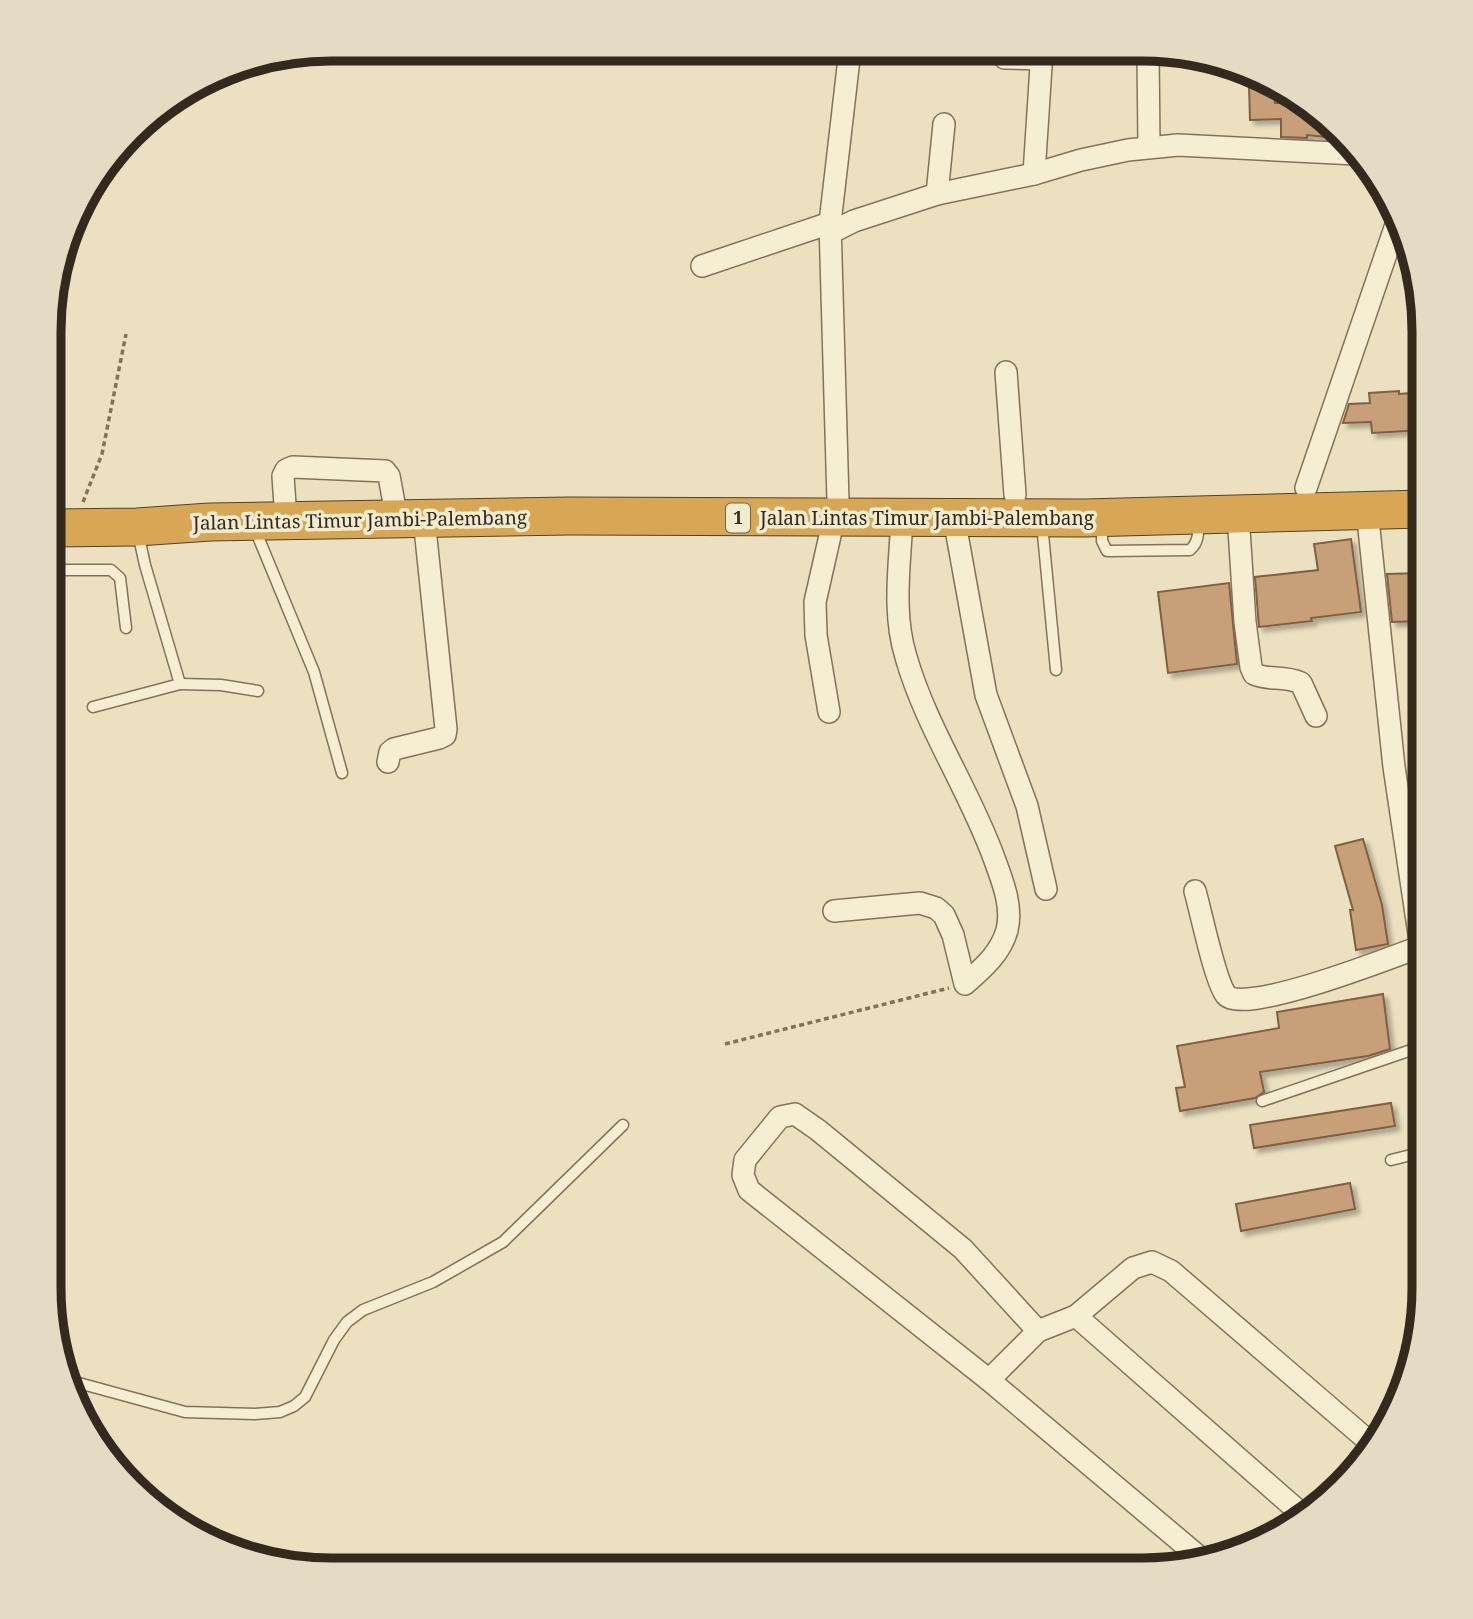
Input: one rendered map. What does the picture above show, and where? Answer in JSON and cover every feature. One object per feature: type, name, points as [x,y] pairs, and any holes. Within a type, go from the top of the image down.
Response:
[{"type":"highway","name":"Jalan Lintas Timur Jambi-Palembang","points":[[1123,509],[1306,488],[1412,486]]},
{"type":"highway","name":"Jalan Lintas Timur Jambi-Palembang","points":[[63,514],[285,505],[409,511],[1028,506],[1199,515],[1412,509]]},
{"type":"highway","name":"Jalan Lintas Timur Jambi-Palembang","points":[[836,509],[902,518],[954,518],[1028,506]]},
{"type":"highway","name":"Jalan Lintas Timur Jambi-Palembang","points":[[63,514],[137,527],[409,511]]},
{"type":"street","points":[[829,712],[816,635],[815,602],[836,509],[831,228],[849,61]]},
{"type":"street","points":[[1034,174],[1041,61]]},
{"type":"street","points":[[1148,61],[1149,147]]},
{"type":"street","points":[[937,194],[944,124]]},
{"type":"street","points":[[702,266],[937,194],[1149,147],[1178,145],[1345,153]]},
{"type":"street","points":[[1306,488],[1393,234]]},
{"type":"street","points":[[1006,372],[1028,506]]},
{"type":"street","points":[[1367,510],[1394,767],[1412,879]]},
{"type":"street","points":[[388,762],[390,752],[394,749],[439,738],[445,735],[446,729],[409,511]]},
{"type":"street","points":[[1238,514],[1245,622],[1251,667],[1254,674],[1262,677],[1287,677],[1301,683],[1316,716]]},
{"type":"street","points":[[834,911],[920,903],[936,908],[944,915],[953,935],[965,984],[993,959],[1007,932],[1009,915],[1005,888],[981,822],[916,689],[905,654],[899,624],[902,518]]},
{"type":"street","points":[[954,518],[986,695],[1027,806],[1046,889]]},
{"type":"street","points":[[1195,891],[1216,968],[1226,995],[1233,1000],[1257,1000],[1412,952]]},
{"type":"street","points":[[1038,1331],[963,1249],[795,1114],[780,1117],[745,1160],[743,1175],[749,1190],[989,1380],[1194,1553]]},
{"type":"street","points":[[989,1380],[1038,1331],[1076,1316],[1133,1268],[1152,1262],[1171,1271],[1366,1439]]},
{"type":"street","points":[[1076,1316],[1295,1510]]},
{"type":"lane","points":[[1028,506],[1056,670]]},
{"type":"lane","points":[[251,521],[314,672],[342,773]]},
{"type":"lane","points":[[137,527],[145,565],[180,684]]},
{"type":"lane","points":[[61,570],[111,570],[117,573],[120,578],[126,628]]},
{"type":"lane","points":[[93,707],[180,684],[221,685],[258,691]]},
{"type":"lane","points":[[1262,1101],[1412,1050]]},
{"type":"lane","points":[[79,1383],[185,1412],[279,1412],[294,1406],[305,1397],[334,1340],[347,1322],[363,1310],[433,1282],[503,1242],[624,1125]]},
{"type":"lane","points":[[1391,1160],[1412,1155]]},
{"type":"path","points":[[63,514],[102,454],[126,334]]},
{"type":"path","points":[[725,1044],[914,999],[965,984]]},
{"type":"building","points":[[1249,86],[1275,96],[1275,103],[1286,103],[1320,128],[1326,137],[1281,137],[1281,119],[1250,120]]},
{"type":"building","points":[[1369,393],[1412,393],[1412,431],[1372,433],[1371,422],[1343,423],[1349,404],[1370,403]]},
{"type":"building","points":[[1351,539],[1361,612],[1259,627],[1255,577],[1318,570],[1314,544]]},
{"type":"building","points":[[1412,573],[1412,621],[1392,622],[1387,574]]},
{"type":"building","points":[[1229,583],[1237,664],[1168,673],[1158,592]]},
{"type":"building","points":[[1363,839],[1382,905],[1388,944],[1356,950],[1350,910],[1353,910],[1335,846]]},
{"type":"building","points":[[1383,994],[1390,1049],[1368,1056],[1260,1072],[1264,1092],[1255,1098],[1180,1111],[1176,1088],[1185,1087],[1177,1046],[1279,1028],[1277,1012]]},
{"type":"building","points":[[1391,1103],[1395,1126],[1254,1148],[1250,1125]]},
{"type":"building","points":[[1350,1183],[1355,1209],[1241,1231],[1236,1204]]}]
